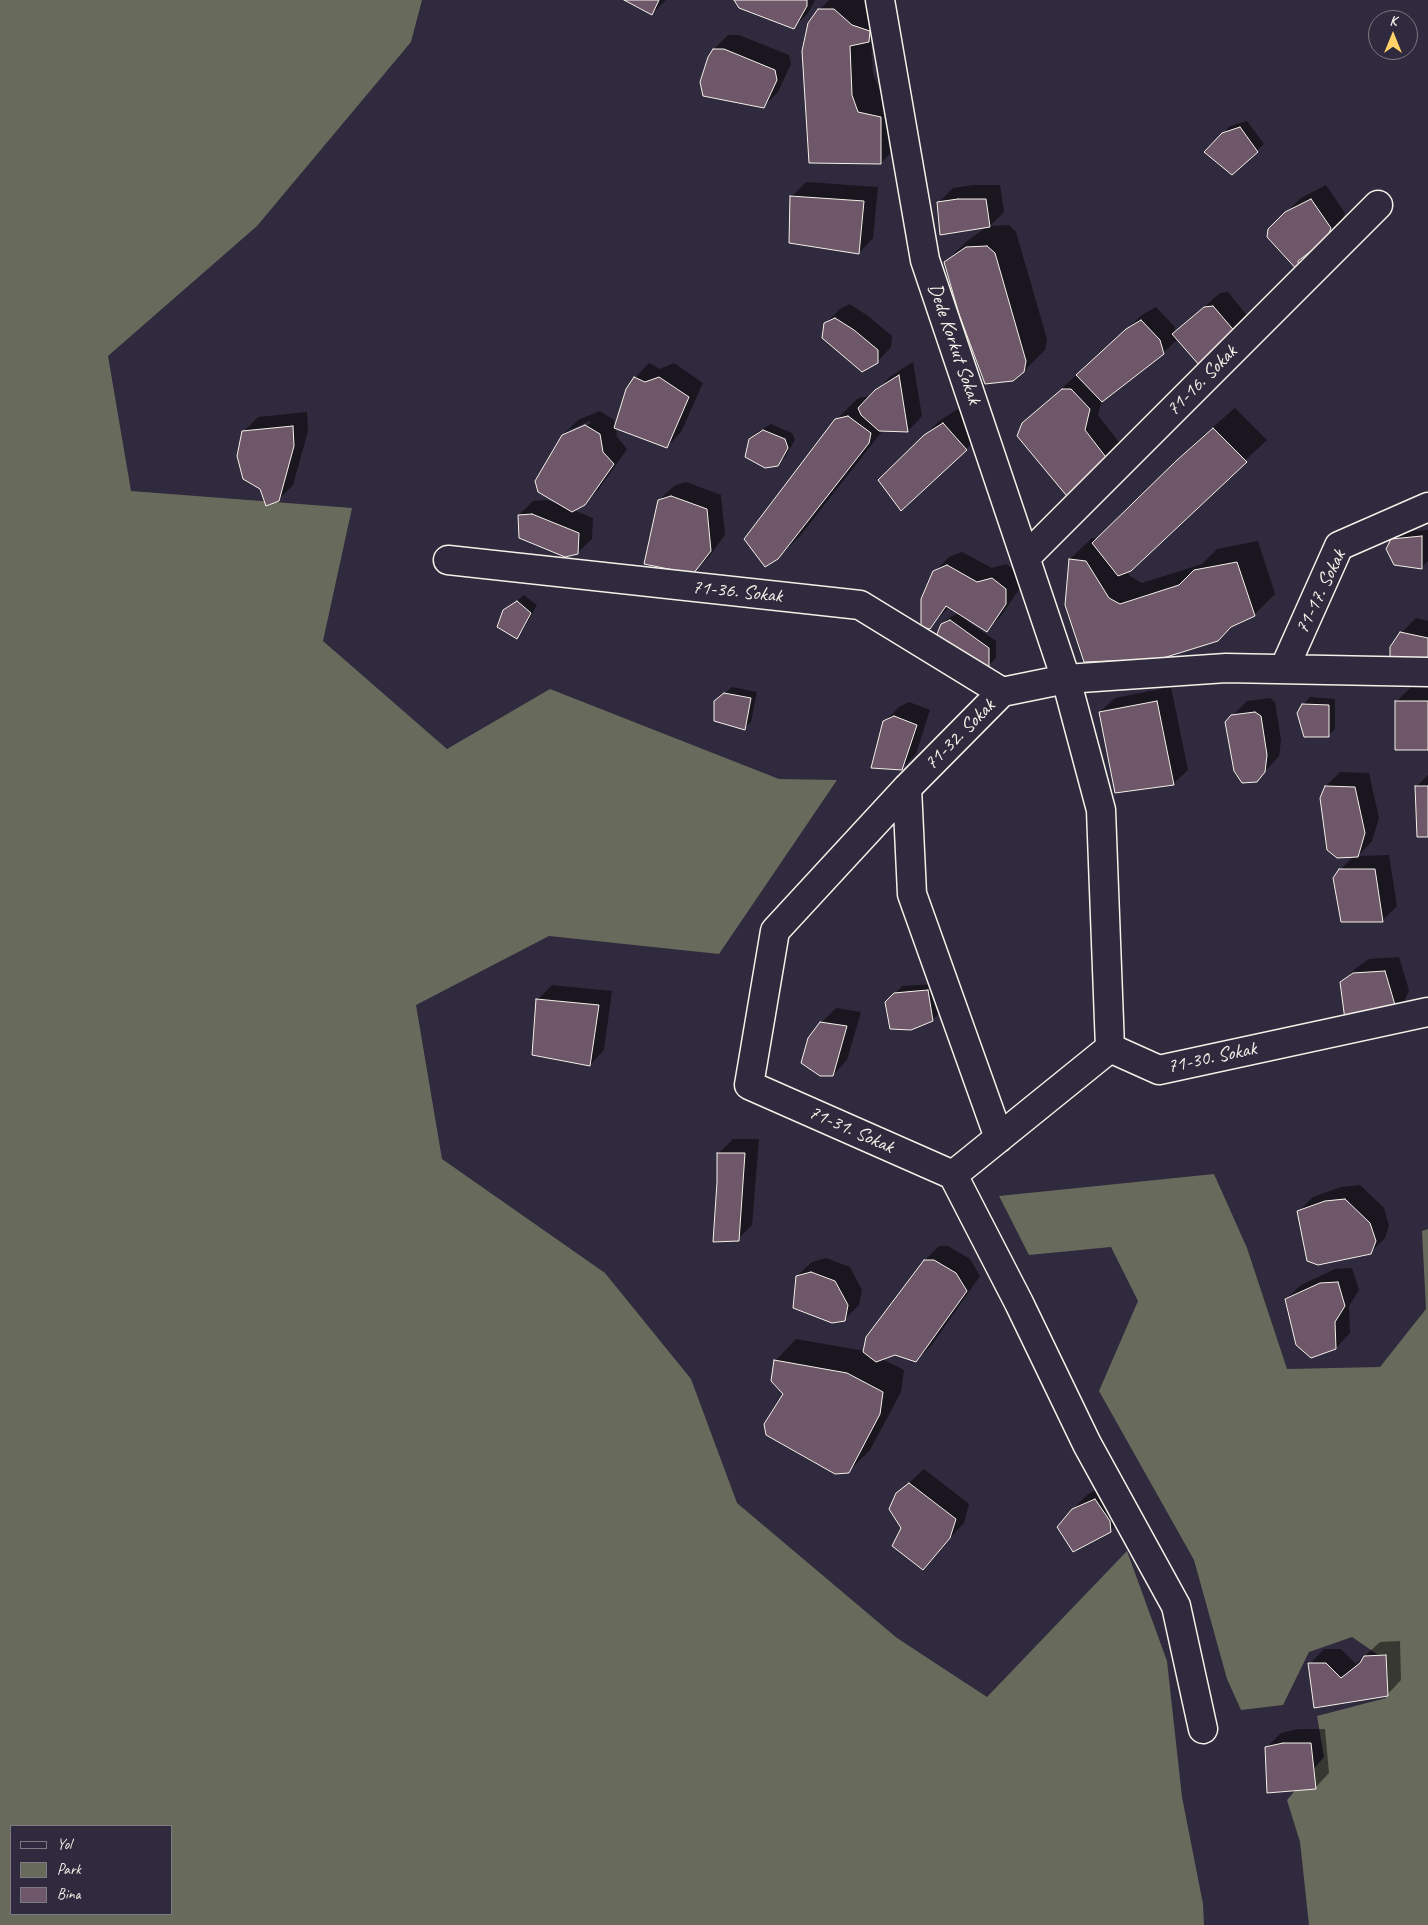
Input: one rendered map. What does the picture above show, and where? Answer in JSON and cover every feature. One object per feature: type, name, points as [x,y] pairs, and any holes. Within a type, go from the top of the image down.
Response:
[{"type":"street","name":"Dede Korkut Sokak","points":[[880,0],[926,260],[1066,679]]},
{"type":"street","name":"71-16. Sokak","points":[[1026,557],[1378,205]]},
{"type":"street","name":"71-17. Sokak","points":[[1284,669],[1339,546],[1428,507]]},
{"type":"street","name":"71-36. Sokak","points":[[448,560],[860,605],[1002,692]]},
{"type":"street","name":"71-32. Sokak","points":[[999,1138],[912,894],[907,788],[1002,692],[1066,679],[1226,668],[1428,672]]},
{"type":"street","points":[[1066,679],[1101,810],[1110,1048],[953,1175],[1019,1303],[1088,1444],[1176,1606],[1204,1730]]},
{"type":"street","name":"71-31. Sokak","points":[[907,788],[775,931],[749,1085],[953,1175]]},
{"type":"street","name":"71-30. Sokak","points":[[1110,1048],[1159,1070],[1428,1012]]},
{"type":"green space","points":[[0,0],[422,0],[411,42],[257,226],[108,356],[131,491],[352,508],[323,641],[447,749],[550,689],[779,779],[837,780],[719,954],[549,936],[416,1005],[442,1159],[605,1273],[691,1379],[737,1503],[897,1638],[987,1697],[1127,1551],[1167,1661],[1182,1797],[1203,1904],[1204,1925],[0,1925]]},
{"type":"green space","points":[[1214,1174],[1247,1248],[1287,1369],[1380,1367],[1426,1309],[1422,1231],[1428,1229],[1428,1925],[1309,1925],[1300,1842],[1287,1800],[1324,1757],[1317,1716],[1386,1698],[1387,1661],[1352,1637],[1309,1652],[1283,1705],[1241,1710],[1227,1679],[1194,1560],[1099,1391],[1138,1301],[1111,1247],[1029,1255],[999,1196]]},
{"type":"building","points":[[624,0],[659,0],[652,15]]},
{"type":"building","points":[[734,0],[807,0],[807,6],[794,29],[739,8]]},
{"type":"building","points":[[818,9],[834,9],[852,25],[870,31],[869,42],[850,46],[852,95],[858,112],[881,117],[881,164],[809,163],[802,51],[808,23]]},
{"type":"building","points":[[713,49],[724,49],[775,70],[777,80],[764,108],[703,96],[700,82],[708,57]]},
{"type":"building","points":[[1240,127],[1258,152],[1232,175],[1204,152],[1222,133]]},
{"type":"building","points":[[790,196],[864,201],[859,254],[789,243]]},
{"type":"building","points":[[958,199],[986,199],[990,227],[940,235],[937,202]]},
{"type":"building","points":[[1311,199],[1331,228],[1327,239],[1298,261],[1300,273],[1267,237],[1268,229],[1285,212]]},
{"type":"building","points":[[987,246],[995,253],[1026,361],[1024,372],[1013,381],[985,384],[959,314],[944,262],[966,247]]},
{"type":"building","points":[[1213,306],[1237,334],[1200,366],[1172,334],[1204,307]]},
{"type":"building","points":[[835,318],[854,330],[878,350],[878,363],[862,372],[822,338],[824,323]]},
{"type":"building","points":[[1141,320],[1160,340],[1164,354],[1102,402],[1076,375],[1126,329]]},
{"type":"building","points":[[899,375],[908,432],[879,431],[861,415],[858,408],[875,390]]},
{"type":"building","points":[[634,377],[645,382],[659,377],[689,397],[667,448],[614,428],[626,389]]},
{"type":"building","points":[[1062,389],[1071,389],[1090,409],[1085,430],[1112,465],[1071,501],[1017,436],[1022,423]]},
{"type":"building","points":[[848,416],[871,433],[869,443],[778,559],[765,567],[744,539],[835,419]]},
{"type":"building","points":[[943,423],[967,450],[901,511],[878,480],[924,435]]},
{"type":"building","points":[[585,425],[600,434],[603,452],[614,464],[585,505],[572,512],[538,492],[535,481],[562,435]]},
{"type":"building","points":[[293,426],[294,446],[279,501],[266,506],[260,489],[243,479],[237,456],[242,431]]},
{"type":"building","points":[[1213,428],[1247,462],[1131,571],[1118,576],[1092,543],[1176,461]]},
{"type":"building","points":[[763,430],[785,439],[788,448],[778,466],[765,468],[745,457],[749,439]]},
{"type":"building","points":[[671,496],[707,509],[711,551],[693,574],[644,564],[658,500]]},
{"type":"building","points":[[532,514],[579,533],[578,554],[565,557],[519,538],[518,515]]},
{"type":"building","points":[[1422,536],[1422,569],[1394,565],[1386,549],[1391,539]]},
{"type":"building","points":[[1069,559],[1086,561],[1109,598],[1120,604],[1179,585],[1194,570],[1237,562],[1255,616],[1231,627],[1218,641],[1160,659],[1084,662],[1065,605]]},
{"type":"building","points":[[947,565],[977,582],[992,578],[1006,589],[1006,604],[987,632],[946,606],[930,629],[921,627],[921,599],[933,571]]},
{"type":"building","points":[[517,601],[531,613],[517,639],[497,627],[503,610]]},
{"type":"building","points":[[950,620],[989,648],[989,667],[977,667],[949,648],[937,634],[941,624]]},
{"type":"building","points":[[1400,632],[1428,638],[1428,668],[1390,663],[1390,647]]},
{"type":"building","points":[[724,693],[751,698],[745,730],[714,721],[714,701]]},
{"type":"building","points":[[1157,701],[1174,785],[1115,793],[1099,712]]},
{"type":"building","points":[[1395,701],[1428,701],[1428,750],[1395,750]]},
{"type":"building","points":[[1302,704],[1329,705],[1329,737],[1304,737],[1297,713]]},
{"type":"building","points":[[1255,712],[1261,716],[1267,755],[1265,772],[1257,782],[1242,783],[1234,771],[1225,722],[1231,715]]},
{"type":"building","points":[[894,716],[917,725],[902,770],[871,768],[883,721]]},
{"type":"building","points":[[1325,786],[1355,787],[1365,833],[1358,857],[1337,858],[1327,850],[1320,798]]},
{"type":"building","points":[[1415,786],[1428,786],[1428,837],[1417,837]]},
{"type":"building","points":[[1339,869],[1375,869],[1383,922],[1341,922],[1333,878]]},
{"type":"building","points":[[1385,971],[1395,1005],[1345,1020],[1340,982],[1353,973]]},
{"type":"building","points":[[928,990],[933,1021],[911,1030],[890,1029],[885,1002],[894,993]]},
{"type":"building","points":[[536,999],[599,1005],[590,1066],[532,1055]]},
{"type":"building","points":[[820,1022],[847,1026],[833,1076],[820,1076],[801,1063],[808,1038]]},
{"type":"building","points":[[717,1153],[745,1153],[739,1241],[713,1242]]},
{"type":"building","points":[[1345,1199],[1370,1223],[1376,1241],[1371,1254],[1318,1265],[1307,1261],[1297,1211],[1325,1201]]},
{"type":"building","points":[[924,1260],[934,1260],[956,1273],[967,1291],[916,1362],[895,1355],[876,1362],[863,1352],[866,1337]]},
{"type":"building","points":[[811,1272],[835,1281],[848,1305],[845,1321],[832,1323],[793,1308],[796,1276]]},
{"type":"building","points":[[1338,1282],[1345,1306],[1335,1322],[1336,1349],[1311,1358],[1296,1345],[1285,1299],[1320,1283]]},
{"type":"building","points":[[774,1360],[847,1373],[883,1392],[880,1414],[849,1473],[835,1474],[766,1435],[764,1424],[783,1394],[771,1381]]},
{"type":"building","points":[[909,1483],[956,1519],[950,1538],[923,1570],[892,1546],[901,1528],[889,1509],[896,1493]]},
{"type":"building","points":[[1095,1499],[1110,1521],[1111,1532],[1073,1552],[1057,1527],[1072,1509]]},
{"type":"building","points":[[1386,1655],[1388,1696],[1314,1708],[1308,1663],[1326,1663],[1341,1678],[1360,1663],[1364,1656]]},
{"type":"building","points":[[1283,1743],[1311,1743],[1316,1789],[1267,1793],[1265,1747]]}]
